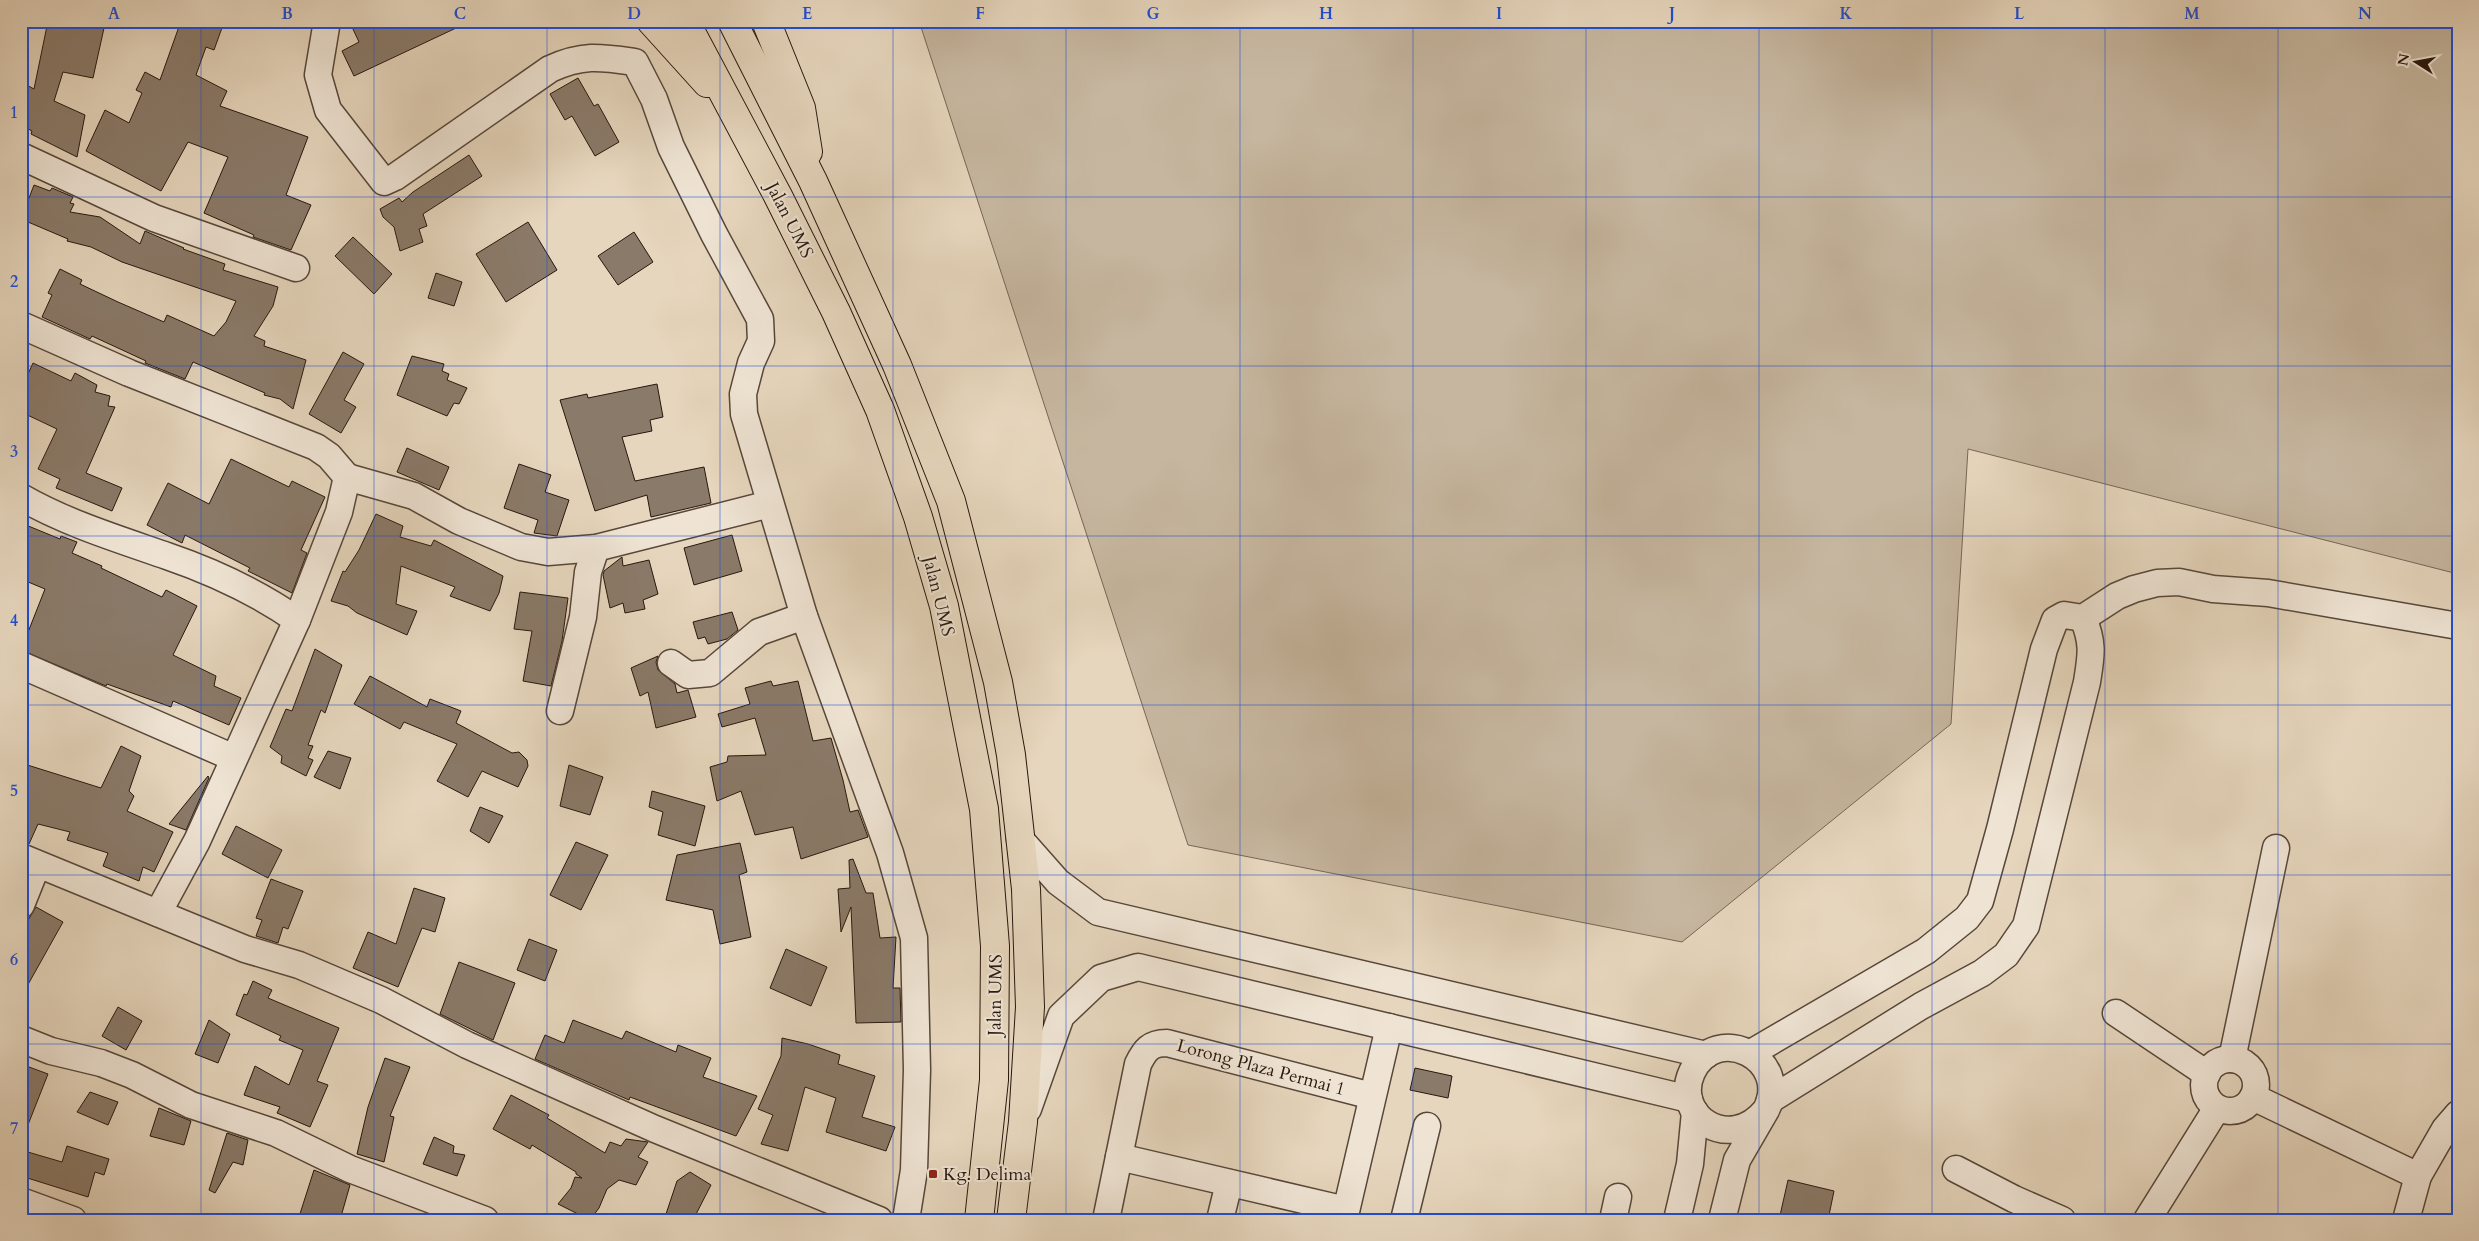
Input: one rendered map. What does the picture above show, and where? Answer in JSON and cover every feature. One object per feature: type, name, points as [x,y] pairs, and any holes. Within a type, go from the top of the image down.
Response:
[{"type":"highway","points":[[651,21],[736,116]]},
{"type":"highway","name":"Jalan UMS","points":[[685,21],[736,116],[836,312],[880,410],[918,517],[944,606],[984,809],[995,946],[994,1080],[979,1220]]},
{"type":"highway","name":"Jalan UMS","points":[[732,21],[813,181],[896,365],[951,501],[998,682],[1011,755],[1026,889],[1030,1007],[1023,1122],[1011,1220]]},
{"type":"highway","points":[[766,21],[801,108],[813,181]]},
{"type":"street","points":[[327,21],[318,75],[328,110],[384,182],[395,177],[550,69],[565,62],[593,56],[635,62],[654,99],[671,147],[714,234],[760,319],[761,341],[751,363],[743,394],[744,414],[804,616],[890,853],[914,938],[916,1070],[914,1170],[906,1220]]},
{"type":"street","points":[[21,156],[154,218],[296,268]]},
{"type":"street","points":[[21,326],[129,373],[316,447],[329,456],[347,477],[414,496],[459,521],[521,547],[548,552],[596,548],[770,504]]},
{"type":"street","points":[[158,913],[197,841],[297,620],[339,512],[347,477]]},
{"type":"street","points":[[21,496],[126,543],[199,568],[274,604],[297,620]]},
{"type":"street","points":[[560,711],[583,617],[588,572],[596,548]]},
{"type":"street","points":[[1751,1053],[1926,951],[1967,918],[1980,901],[2050,631],[2055,620],[2064,615],[2083,618],[2118,596],[2134,589],[2158,583],[2179,582],[2213,589],[2268,593],[2458,626]]},
{"type":"street","points":[[671,663],[688,675],[710,673],[731,658],[759,632],[804,616]]},
{"type":"street","points":[[1023,1122],[1062,1016],[1101,978],[1138,967],[1389,1026],[1692,1105],[1711,1126],[1731,1131],[1745,1128],[1757,1120],[1768,1105],[1921,1006],[1982,973],[2006,955],[2026,926],[2087,682],[2092,653],[2091,638],[2083,618]]},
{"type":"street","points":[[21,665],[234,758]]},
{"type":"street","points":[[1020,839],[1058,882],[1098,912],[1706,1055]]},
{"type":"street","points":[[2232,1059],[2276,848]]},
{"type":"street","points":[[21,905],[29,861],[245,949],[298,965],[358,992],[381,1000],[467,1044],[629,1118],[879,1220]]},
{"type":"street","points":[[2116,1013],[2207,1074]]},
{"type":"street","points":[[1119,1157],[1229,1183],[1345,1215],[1389,1026]]},
{"type":"street","points":[[21,1039],[51,1051],[101,1063],[132,1075],[191,1105],[276,1133],[350,1169],[484,1220]]},
{"type":"street","name":"Lorong Plaza Permai 1","points":[[1106,1220],[1138,1064],[1146,1049],[1158,1043],[1167,1043],[1372,1096]]},
{"type":"street","points":[[1677,1220],[1690,1164],[1692,1105],[1688,1086],[1691,1074],[1697,1063],[1706,1055],[1717,1049],[1729,1047],[1751,1053],[1761,1062],[1768,1074],[1771,1087],[1768,1105],[1737,1160],[1722,1220]]},
{"type":"street","points":[[2232,1059],[2240,1061],[2253,1073],[2256,1080],[2254,1097],[2242,1109],[2234,1112],[2217,1108],[2207,1097],[2204,1082],[2207,1074],[2217,1063],[2232,1059]]},
{"type":"street","points":[[2254,1097],[2418,1176]]},
{"type":"street","points":[[2147,1220],[2217,1108]]},
{"type":"street","points":[[2406,1220],[2418,1176],[2444,1129],[2458,1114]]},
{"type":"street","points":[[1404,1220],[1427,1126]]},
{"type":"street","points":[[1956,1169],[2014,1200],[2062,1220]]},
{"type":"street","points":[[1220,1220],[1229,1183]]},
{"type":"street","points":[[21,1201],[72,1220]]},
{"type":"shaded area","points":[[919,21],[2458,21],[2458,574],[1968,449],[1951,724],[1682,942],[1188,845]]},
{"type":"building","points":[[48,21],[72,21],[104,28],[93,78],[63,72],[54,101],[85,115],[77,157],[31,134],[32,131],[21,125],[21,82],[34,89]]},
{"type":"building","points":[[181,21],[213,21],[223,25],[214,50],[206,47],[196,75],[227,91],[220,106],[308,137],[286,195],[311,205],[291,250],[253,237],[254,235],[204,213],[228,157],[188,142],[161,191],[86,151],[105,110],[129,123],[142,93],[136,90],[145,72],[160,80]]},
{"type":"building","points":[[363,21],[395,21],[398,28],[413,21],[471,21],[354,76],[342,51],[359,42],[352,27]]},
{"type":"building","points":[[578,78],[594,106],[598,104],[619,142],[595,156],[572,116],[565,120],[550,94]]},
{"type":"building","points":[[469,155],[482,176],[423,214],[427,226],[419,229],[423,242],[400,251],[394,227],[383,217],[380,209],[399,198],[402,202],[413,192]]},
{"type":"building","points":[[34,185],[50,191],[52,188],[73,197],[70,203],[74,204],[70,212],[100,217],[140,244],[145,231],[183,249],[225,264],[223,270],[278,287],[273,306],[254,336],[265,341],[264,346],[306,360],[293,409],[280,399],[264,395],[265,393],[193,362],[185,379],[145,363],[146,361],[92,336],[90,339],[42,317],[52,295],[48,293],[60,269],[82,280],[80,284],[118,302],[164,322],[167,315],[214,336],[226,322],[236,301],[122,262],[91,247],[67,241],[68,239],[21,219]]},
{"type":"building","points":[[528,222],[557,270],[506,302],[476,254]]},
{"type":"building","points":[[634,232],[653,262],[618,285],[598,256]]},
{"type":"building","points":[[353,237],[392,274],[374,294],[335,256]]},
{"type":"building","points":[[436,273],[462,282],[454,306],[428,298]]},
{"type":"building","points":[[343,352],[364,364],[344,400],[356,407],[341,433],[309,414]]},
{"type":"building","points":[[412,356],[444,364],[442,371],[449,374],[447,380],[467,388],[459,404],[454,403],[447,416],[397,395]]},
{"type":"building","points":[[33,363],[71,381],[75,373],[97,385],[95,392],[110,396],[108,406],[115,407],[86,473],[122,488],[112,511],[56,488],[60,479],[38,469],[57,429],[21,412],[21,371],[28,374]]},
{"type":"building","points":[[657,384],[663,417],[650,420],[652,431],[622,437],[635,481],[704,467],[711,503],[651,517],[647,495],[595,511],[560,400],[587,394],[588,398]]},
{"type":"building","points":[[407,448],[449,467],[439,490],[397,472]]},
{"type":"building","points":[[231,459],[289,487],[292,481],[325,497],[301,550],[307,553],[292,593],[248,571],[250,568],[185,535],[182,543],[147,525],[168,483],[209,504]]},
{"type":"building","points":[[519,464],[551,475],[545,492],[569,500],[557,536],[534,533],[538,520],[504,508]]},
{"type":"building","points":[[376,514],[403,526],[400,537],[431,546],[434,540],[503,576],[499,593],[490,611],[450,596],[455,587],[401,566],[396,604],[417,611],[407,635],[357,613],[348,606],[331,601],[343,571],[345,572],[359,550]]},
{"type":"building","points":[[21,523],[60,539],[61,536],[77,542],[72,553],[162,597],[166,590],[197,606],[173,655],[216,676],[214,686],[241,698],[229,725],[173,701],[171,707],[107,684],[106,686],[21,650],[45,589],[21,579]]},
{"type":"building","points":[[732,535],[742,571],[694,585],[684,548]]},
{"type":"building","points":[[622,557],[623,566],[649,560],[658,594],[643,600],[645,609],[625,613],[623,603],[610,608],[603,575],[604,571]]},
{"type":"building","points":[[520,592],[568,598],[562,641],[551,686],[523,681],[532,631],[514,629]]},
{"type":"building","points":[[732,612],[738,630],[727,639],[708,644],[705,637],[698,639],[693,622]]},
{"type":"building","points":[[315,649],[342,665],[325,713],[321,710],[308,745],[313,746],[308,758],[313,760],[306,776],[281,763],[282,756],[270,747],[286,709],[292,711]]},
{"type":"building","points":[[658,656],[656,662],[658,670],[675,684],[677,693],[688,690],[696,717],[656,728],[648,692],[640,696],[631,668]]},
{"type":"building","points":[[370,676],[427,707],[430,699],[461,711],[456,723],[512,753],[519,752],[527,760],[528,766],[518,787],[482,771],[468,797],[437,781],[457,744],[404,722],[400,729],[354,704]]},
{"type":"building","points":[[771,681],[773,686],[798,681],[813,741],[831,738],[850,812],[858,810],[868,837],[801,859],[793,827],[755,835],[741,791],[717,801],[710,767],[727,762],[728,756],[766,755],[755,718],[722,727],[718,714],[750,704],[745,688]]},
{"type":"building","points":[[121,746],[141,756],[129,791],[134,796],[127,811],[173,832],[154,872],[143,867],[139,881],[103,866],[108,853],[67,840],[70,832],[38,824],[29,844],[21,842],[21,763],[101,788]]},
{"type":"building","points":[[328,751],[351,758],[340,789],[314,777]]},
{"type":"building","points":[[569,765],[603,777],[590,815],[560,806]]},
{"type":"building","points":[[208,776],[209,778],[186,830],[169,824]]},
{"type":"building","points":[[652,791],[705,806],[695,846],[658,835],[663,812],[649,807]]},
{"type":"building","points":[[480,807],[503,816],[489,843],[470,831]]},
{"type":"building","points":[[236,826],[282,850],[268,878],[222,854]]},
{"type":"building","points":[[576,842],[608,855],[581,910],[550,895]]},
{"type":"building","points":[[740,843],[747,872],[739,875],[751,937],[720,944],[713,910],[666,900],[677,855]]},
{"type":"building","points":[[853,859],[866,893],[873,893],[880,938],[896,937],[893,988],[900,988],[901,1022],[856,1023],[851,907],[841,932],[838,889],[850,888],[849,860]]},
{"type":"building","points":[[271,879],[303,891],[288,929],[283,927],[278,943],[256,936],[262,920],[256,918]]},
{"type":"building","points":[[414,888],[445,898],[435,932],[422,928],[398,987],[353,968],[368,932],[396,944]]},
{"type":"building","points":[[36,907],[63,922],[21,997],[21,932]]},
{"type":"building","points":[[529,939],[557,950],[545,981],[517,970]]},
{"type":"building","points":[[786,949],[827,967],[811,1006],[770,988]]},
{"type":"building","points":[[459,962],[515,983],[493,1040],[440,1014]]},
{"type":"building","points":[[253,981],[272,990],[268,998],[339,1028],[317,1081],[328,1085],[310,1127],[277,1113],[280,1107],[244,1095],[255,1066],[289,1085],[303,1050],[279,1040],[281,1036],[236,1015],[244,994],[247,995]]},
{"type":"building","points":[[118,1007],[142,1021],[126,1050],[102,1036]]},
{"type":"building","points":[[209,1020],[230,1034],[218,1063],[195,1054]]},
{"type":"building","points":[[573,1020],[622,1039],[626,1031],[676,1052],[678,1045],[711,1058],[703,1077],[757,1096],[736,1136],[630,1097],[629,1100],[535,1059],[545,1035],[564,1043]]},
{"type":"building","points":[[782,1038],[808,1044],[840,1055],[838,1064],[875,1076],[862,1117],[895,1127],[886,1151],[826,1132],[836,1098],[805,1087],[788,1151],[761,1144],[773,1115],[758,1109],[781,1056]]},
{"type":"building","points":[[385,1058],[410,1067],[390,1116],[394,1117],[384,1162],[357,1154],[368,1107]]},
{"type":"building","points":[[21,1064],[48,1074],[22,1140],[21,1139]]},
{"type":"building","points":[[1415,1068],[1452,1076],[1448,1098],[1410,1090]]},
{"type":"building","points":[[90,1092],[118,1102],[108,1125],[77,1112]]},
{"type":"building","points":[[511,1095],[549,1115],[547,1118],[605,1153],[610,1142],[621,1146],[626,1139],[648,1142],[638,1157],[648,1162],[636,1185],[619,1180],[607,1189],[599,1208],[590,1220],[558,1204],[571,1188],[575,1177],[582,1178],[576,1172],[532,1145],[530,1149],[493,1129]]},
{"type":"building","points":[[159,1108],[191,1121],[184,1145],[150,1136]]},
{"type":"building","points":[[227,1133],[248,1140],[243,1165],[233,1162],[215,1193],[209,1190]]},
{"type":"building","points":[[434,1137],[454,1146],[453,1153],[465,1155],[457,1176],[423,1164]]},
{"type":"building","points":[[67,1146],[109,1159],[104,1175],[95,1172],[88,1197],[21,1176],[21,1150],[62,1162]]},
{"type":"building","points":[[314,1170],[350,1185],[340,1220],[298,1220]]},
{"type":"building","points":[[690,1172],[711,1185],[693,1220],[664,1220],[677,1181]]},
{"type":"building","points":[[1788,1180],[1834,1191],[1828,1220],[1779,1220]]},
{"type":"place","name":"Kg. Delima","points":[[933,1174]]}]
